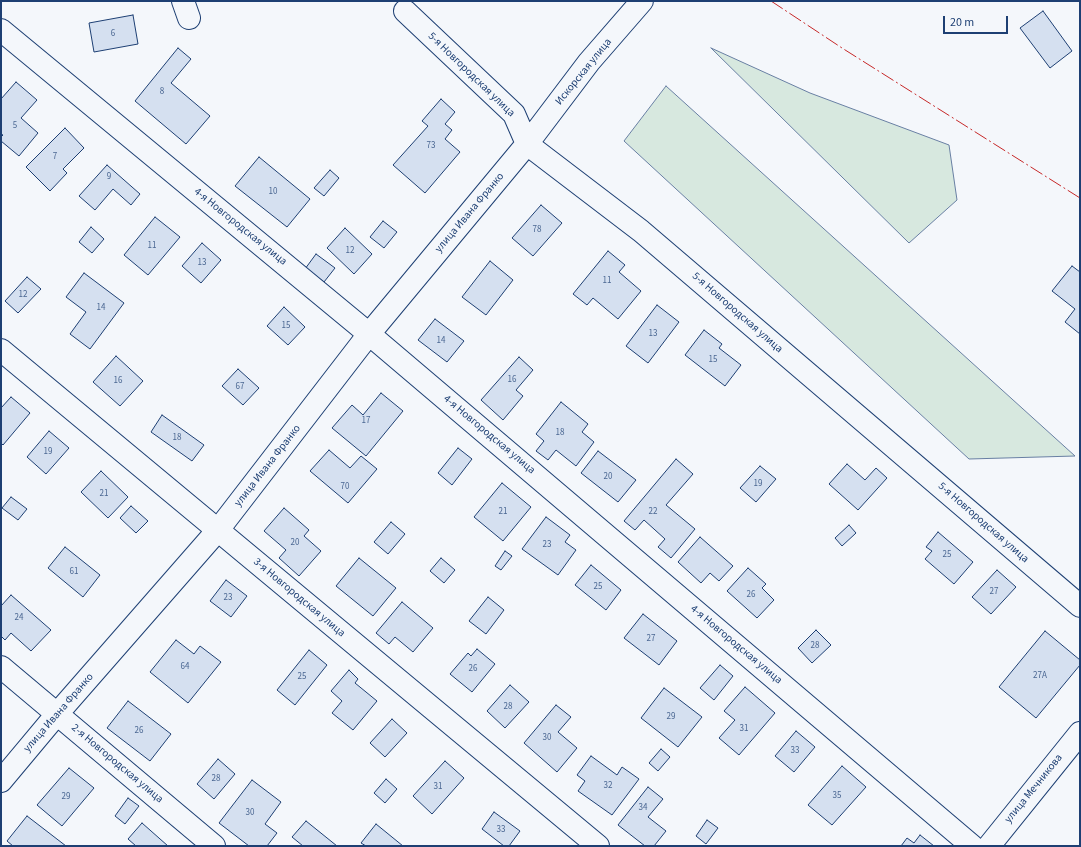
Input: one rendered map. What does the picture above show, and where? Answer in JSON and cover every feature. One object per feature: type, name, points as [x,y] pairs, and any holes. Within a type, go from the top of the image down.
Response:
[{"type":"street","name":"Искорская улица","points":[[527,144],[589,62],[642,1]]},
{"type":"street","name":"5-я Новгородская улица","points":[[405,12],[514,114],[527,144],[641,230],[1080,606]]},
{"type":"street","name":"4-я Новгородская улица","points":[[1,30],[369,334],[972,846]]},
{"type":"street","name":"улица Ивана Франко","points":[[1,781],[57,714],[218,530],[369,334],[527,144]]},
{"type":"street","name":"3-я Новгородская улица","points":[[1,350],[598,846]]},
{"type":"street","name":"2-я Новгородская улица","points":[[1,668],[214,846]]},
{"type":"street","name":"улица Мечникова","points":[[989,846],[1080,733]]},
{"type":"shaded area","points":[[711,48],[810,93],[949,145],[957,200],[909,243]]},
{"type":"shaded area","points":[[666,86],[1075,456],[969,459],[624,141]]},
{"type":"building","points":[[1043,11],[1072,51],[1050,68],[1020,28]]},
{"type":"building","points":[[133,15],[138,44],[94,52],[89,23]]},
{"type":"building","points":[[178,48],[191,59],[171,83],[210,116],[186,144],[135,101]]},
{"type":"building","points":[[16,82],[37,100],[21,118],[38,133],[19,156],[1,141],[1,137],[3,135],[1,134],[1,99]]},
{"type":"building","points":[[441,99],[455,112],[445,124],[452,130],[445,139],[460,152],[425,193],[393,165],[428,126],[422,121]]},
{"type":"building","points":[[65,128],[84,148],[63,169],[67,173],[50,191],[26,167]]},
{"type":"building","points":[[259,157],[310,199],[287,227],[235,186]]},
{"type":"building","points":[[107,165],[140,194],[131,205],[113,189],[95,210],[79,196]]},
{"type":"building","points":[[330,170],[339,178],[324,196],[314,188]]},
{"type":"building","points":[[541,205],[562,223],[533,256],[512,238]]},
{"type":"building","points":[[155,217],[180,237],[148,275],[124,255]]},
{"type":"building","points":[[383,221],[397,232],[384,248],[370,237]]},
{"type":"building","points":[[91,227],[104,239],[92,253],[79,242]]},
{"type":"building","points":[[345,228],[372,254],[354,274],[327,248]]},
{"type":"building","points":[[202,243],[221,260],[201,283],[182,266]]},
{"type":"building","points":[[608,251],[625,265],[619,272],[641,291],[618,319],[593,298],[587,305],[573,294]]},
{"type":"building","points":[[316,254],[335,268],[324,282],[305,269]]},
{"type":"building","points":[[490,261],[513,280],[486,315],[462,297]]},
{"type":"building","points":[[1072,266],[1080,272],[1080,334],[1065,322],[1075,309],[1052,291]]},
{"type":"building","points":[[84,273],[124,303],[90,349],[70,334],[86,312],[66,297]]},
{"type":"building","points":[[27,277],[41,289],[18,313],[5,301]]},
{"type":"building","points":[[657,305],[679,322],[648,363],[626,346]]},
{"type":"building","points":[[284,307],[305,327],[288,345],[267,326]]},
{"type":"building","points":[[435,319],[464,341],[447,362],[418,340]]},
{"type":"building","points":[[704,330],[722,344],[719,348],[741,365],[725,386],[685,355]]},
{"type":"building","points":[[116,356],[143,381],[120,406],[93,382]]},
{"type":"building","points":[[519,357],[533,370],[516,390],[523,396],[503,420],[481,400]]},
{"type":"building","points":[[238,369],[259,388],[243,405],[222,386]]},
{"type":"building","points":[[381,393],[403,411],[366,456],[332,428],[352,405],[363,415]]},
{"type":"building","points":[[11,397],[30,413],[3,445],[1,443],[1,408]]},
{"type":"building","points":[[561,402],[588,424],[582,432],[594,442],[576,466],[556,450],[548,460],[536,451],[544,441],[536,434]]},
{"type":"building","points":[[162,415],[204,445],[192,461],[151,432]]},
{"type":"building","points":[[49,431],[69,448],[46,474],[27,457]]},
{"type":"building","points":[[458,448],[472,459],[452,485],[438,473]]},
{"type":"building","points":[[329,450],[350,468],[361,456],[377,469],[348,503],[310,471]]},
{"type":"building","points":[[598,451],[636,480],[618,502],[581,473]]},
{"type":"building","points":[[676,459],[693,474],[666,505],[695,529],[671,558],[658,547],[665,539],[644,520],[635,530],[624,521]]},
{"type":"building","points":[[847,464],[865,480],[876,468],[887,478],[858,510],[829,484]]},
{"type":"building","points":[[760,466],[776,479],[756,502],[740,488]]},
{"type":"building","points":[[101,471],[128,497],[108,518],[81,492]]},
{"type":"building","points":[[502,483],[531,507],[503,541],[474,517]]},
{"type":"building","points":[[11,497],[27,509],[18,520],[2,508]]},
{"type":"building","points":[[131,506],[148,521],[136,533],[120,518]]},
{"type":"building","points":[[284,508],[309,530],[304,536],[321,551],[299,576],[279,558],[286,550],[264,531]]},
{"type":"building","points":[[546,517],[570,535],[565,542],[576,550],[558,575],[522,549]]},
{"type":"building","points":[[391,522],[405,534],[388,554],[374,542]]},
{"type":"building","points":[[849,525],[856,533],[842,546],[835,538]]},
{"type":"building","points":[[938,532],[973,562],[954,584],[925,559],[932,551],[926,547]]},
{"type":"building","points":[[700,537],[733,566],[719,581],[710,573],[701,583],[678,562]]},
{"type":"building","points":[[65,547],[100,575],[83,597],[48,568]]},
{"type":"building","points":[[505,551],[512,556],[501,570],[495,566]]},
{"type":"building","points":[[359,558],[396,588],[373,616],[336,586]]},
{"type":"building","points":[[441,558],[455,570],[444,583],[430,571]]},
{"type":"building","points":[[591,565],[621,590],[606,610],[575,585]]},
{"type":"building","points":[[748,568],[766,584],[762,588],[774,600],[757,618],[727,591]]},
{"type":"building","points":[[997,570],[1016,587],[991,614],[972,597]]},
{"type":"building","points":[[226,580],[247,596],[231,617],[210,601]]},
{"type":"building","points":[[11,595],[51,630],[31,651],[11,633],[5,640],[1,636],[1,606]]},
{"type":"building","points":[[488,597],[504,610],[486,634],[469,621]]},
{"type":"building","points":[[402,602],[433,628],[413,652],[395,637],[389,644],[376,633]]},
{"type":"building","points":[[643,614],[677,641],[659,665],[624,638]]},
{"type":"building","points":[[816,630],[831,645],[812,663],[798,648]]},
{"type":"building","points":[[1045,631],[1080,660],[1080,665],[1036,718],[999,687]]},
{"type":"building","points":[[176,640],[194,654],[200,646],[221,662],[188,703],[150,672]]},
{"type":"building","points":[[477,649],[495,664],[472,692],[450,674],[468,653],[471,656]]},
{"type":"building","points":[[309,650],[327,665],[295,705],[277,690]]},
{"type":"building","points":[[720,665],[733,676],[714,700],[700,688]]},
{"type":"building","points":[[349,670],[358,679],[355,683],[377,701],[353,730],[332,713],[342,701],[331,691]]},
{"type":"building","points":[[510,685],[529,702],[505,728],[487,711]]},
{"type":"building","points":[[745,687],[775,713],[739,755],[719,738],[735,720],[724,711]]},
{"type":"building","points":[[664,688],[702,717],[678,747],[641,718]]},
{"type":"building","points":[[128,701],[171,734],[150,761],[107,728]]},
{"type":"building","points":[[556,705],[571,717],[558,732],[577,748],[557,772],[524,743]]},
{"type":"building","points":[[392,719],[407,733],[385,757],[370,743]]},
{"type":"building","points":[[796,731],[815,747],[794,772],[775,756]]},
{"type":"building","points":[[661,749],[670,757],[658,771],[649,763]]},
{"type":"building","points":[[591,756],[617,775],[622,767],[639,779],[612,815],[578,791],[585,781],[577,775]]},
{"type":"building","points":[[218,759],[235,774],[214,799],[197,784]]},
{"type":"building","points":[[445,761],[464,778],[432,814],[413,796]]},
{"type":"building","points":[[842,766],[866,787],[832,825],[808,805]]},
{"type":"building","points":[[69,768],[94,788],[62,826],[37,805]]},
{"type":"building","points":[[386,779],[397,789],[385,803],[374,793]]},
{"type":"building","points":[[252,780],[281,802],[265,824],[277,833],[267,846],[249,846],[219,823]]},
{"type":"building","points":[[648,787],[663,799],[648,817],[666,831],[654,846],[645,846],[618,825]]},
{"type":"building","points":[[128,798],[139,806],[125,824],[115,816]]},
{"type":"building","points":[[494,812],[520,831],[509,846],[504,846],[482,829]]},
{"type":"building","points":[[27,816],[66,846],[13,846],[7,841]]},
{"type":"building","points":[[707,820],[718,828],[706,844],[696,836]]},
{"type":"building","points":[[306,821],[337,846],[303,846],[292,837]]},
{"type":"building","points":[[142,823],[168,846],[136,846],[128,839]]},
{"type":"building","points":[[376,824],[403,846],[366,846],[361,843]]},
{"type":"building","points":[[920,835],[934,846],[901,846],[907,838],[914,843]]},
{"type":"power","points":[[771,1],[842,48],[1080,198]]}]
